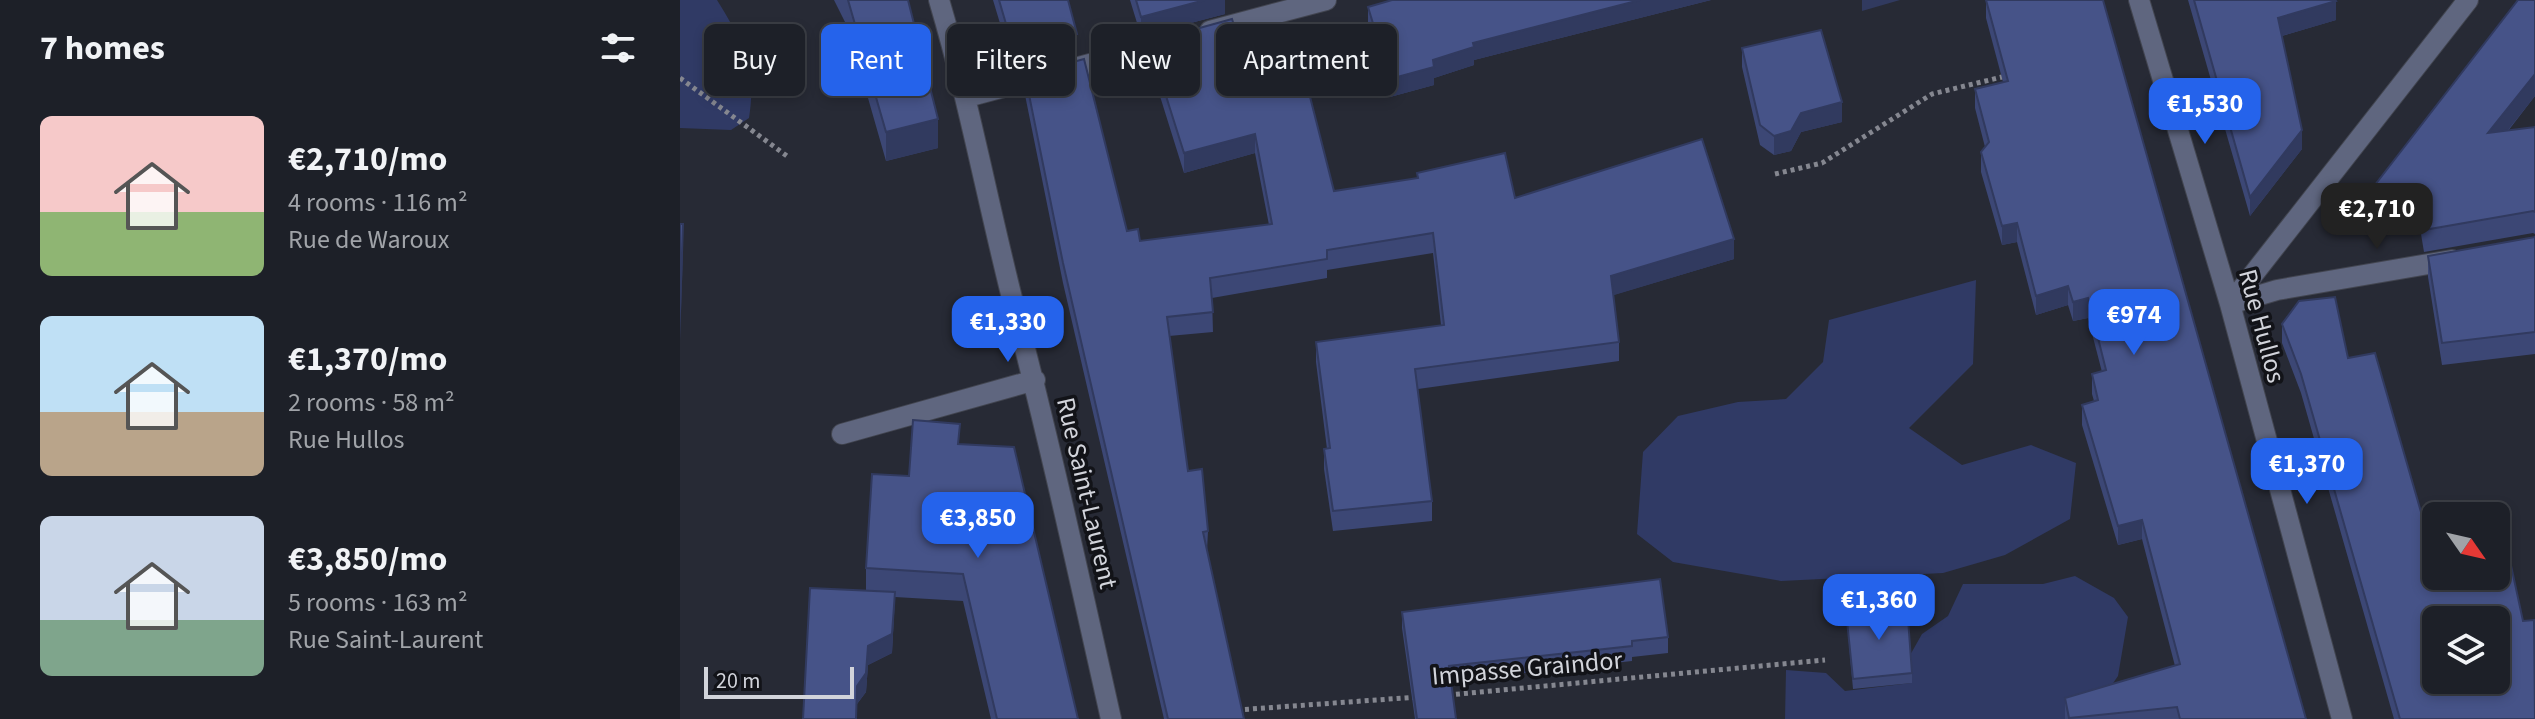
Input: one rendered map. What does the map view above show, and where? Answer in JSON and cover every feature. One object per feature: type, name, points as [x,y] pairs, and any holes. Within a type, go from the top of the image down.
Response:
[{"type":"street","name":"Rue Saint-Laurent","points":[[939,0],[967,97],[1014,305],[1035,380],[1111,719]]},
{"type":"street","points":[[967,97],[1326,0]]},
{"type":"street","name":"Rue Hullos","points":[[2139,0],[2230,304],[2342,719]]},
{"type":"street","points":[[2230,304],[2468,0]]},
{"type":"street","points":[[2230,304],[2277,290],[2474,256]]},
{"type":"street","points":[[842,434],[1035,380]]},
{"type":"path","points":[[1775,174],[1822,163],[1932,94],[2020,73]]},
{"type":"path","points":[[680,78],[787,156]]},
{"type":"path","name":"Impasse Graindor","points":[[1436,696],[1825,660]]},
{"type":"path","name":"Impasse Graindor","points":[[1232,711],[1420,697]]},
{"type":"shaded area","points":[[680,0],[717,0],[731,24],[704,24],[704,96],[751,96],[749,118],[731,130],[680,128]]},
{"type":"shaded area","points":[[1976,280],[1973,364],[1909,428],[1962,465],[2031,445],[2076,463],[2070,519],[2005,555],[1943,573],[1781,581],[1673,562],[1637,534],[1643,452],[1678,416],[1738,402],[1786,399],[1823,362],[1829,320]]},
{"type":"shaded area","points":[[2075,576],[2114,598],[2128,617],[2118,676],[2088,719],[1785,719],[1786,670],[1826,673],[1845,691],[1911,683],[1909,657],[1922,634],[1948,616],[1963,584],[2043,584]]},
{"type":"building","points":[[848,0],[908,0],[914,24],[855,24]]},
{"type":"building","points":[[999,0],[1068,0],[1074,24],[1006,24]]},
{"type":"building","points":[[1136,0],[1205,0],[1141,17]]},
{"type":"building","points":[[1392,0],[1640,0],[1473,43],[1474,47],[1433,60],[1434,67],[1397,77],[1397,24],[1373,24],[1368,7]]},
{"type":"building","points":[[1986,0],[2103,0],[2306,719],[2180,719],[2177,707],[2069,718],[2065,698],[2180,664],[2142,520],[2118,526],[2082,405],[2098,400],[2092,374],[2106,370],[2088,298],[2073,302],[2068,286],[2036,296],[2017,223],[2002,226],[1981,152],[1989,142],[1975,89],[2008,81]]},
{"type":"building","points":[[2194,0],[2336,1],[2278,18],[2302,130],[2250,197]]},
{"type":"building","points":[[2518,0],[2535,0],[2535,74],[2488,133],[2535,127],[2535,212],[2424,230],[2420,207],[2354,212]]},
{"type":"building","points":[[1232,19],[1234,24],[1216,24],[1216,96],[1310,96],[1334,191],[1418,178],[1417,173],[1505,153],[1515,198],[1702,139],[1734,239],[1611,276],[1619,342],[1415,369],[1432,501],[1333,511],[1324,449],[1330,448],[1316,342],[1444,325],[1433,233],[1327,250],[1327,259],[1210,278],[1213,312],[1167,317],[1188,471],[1202,469],[1208,531],[1203,532],[1244,719],[1168,719],[1063,263],[1029,96],[1075,96],[1075,61],[1084,59],[1127,231],[1138,229],[1140,241],[1272,224],[1255,134],[1184,153],[1166,96],[1200,96],[1200,28]]},
{"type":"building","points":[[1821,30],[1842,102],[1801,113],[1791,131],[1774,136],[1760,125],[1742,48]]},
{"type":"building","points":[[931,91],[938,119],[886,132],[876,96],[931,96]]},
{"type":"building","points":[[680,224],[683,224],[680,312]]},
{"type":"building","points":[[2535,237],[2535,332],[2442,343],[2428,256]]},
{"type":"building","points":[[2335,297],[2348,358],[2375,353],[2422,515],[2422,590],[2510,590],[2510,561],[2523,621],[2534,620],[2535,719],[2400,719],[2301,374],[2282,324],[2299,301]]},
{"type":"building","points":[[913,420],[960,424],[958,444],[1014,447],[1078,719],[997,719],[963,574],[866,568],[872,474],[909,476]]},
{"type":"building","points":[[1660,579],[1668,637],[1632,641],[1632,646],[1449,666],[1456,719],[1417,719],[1402,612]]},
{"type":"building","points":[[810,588],[895,592],[892,634],[868,646],[866,673],[857,686],[856,719],[803,719]]},
{"type":"building","points":[[1907,605],[1912,673],[1853,679],[1846,611]]}]
